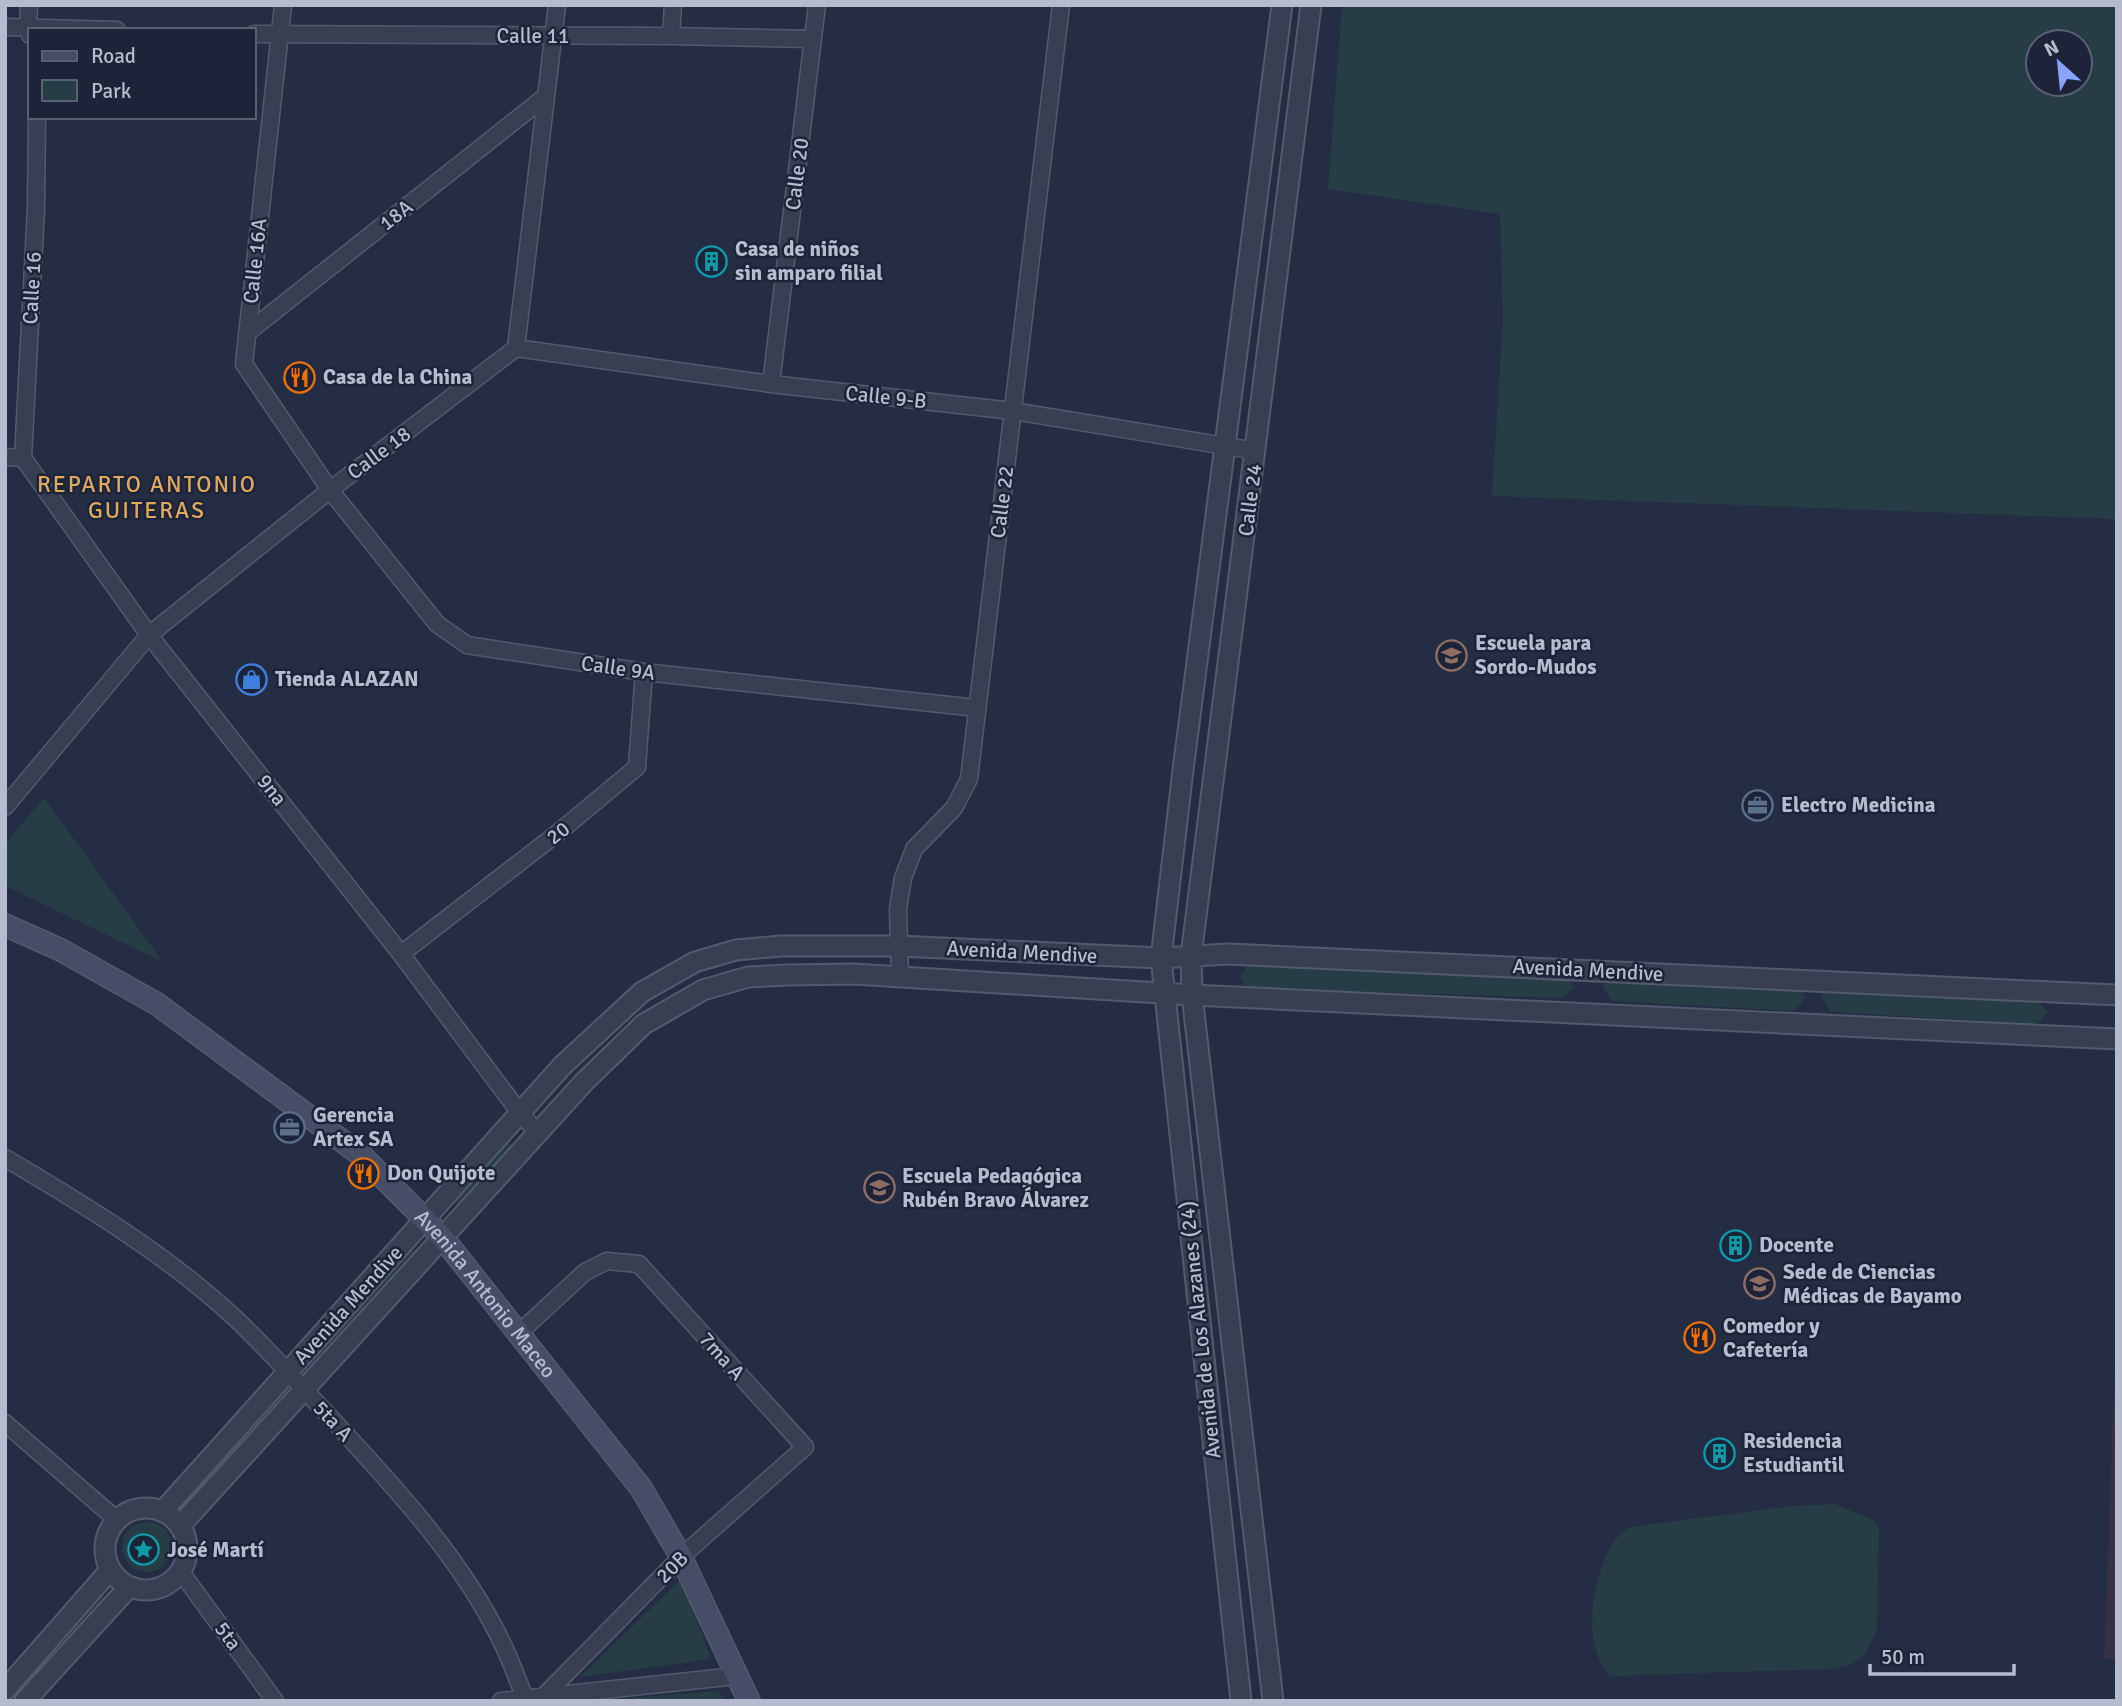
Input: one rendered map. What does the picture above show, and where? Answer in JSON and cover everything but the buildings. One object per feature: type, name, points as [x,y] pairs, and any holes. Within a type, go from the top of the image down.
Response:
[{"type":"main road","name":"Avenida Antonio Maceo","points":[[5,925],[61,950],[157,1004],[361,1155],[442,1237],[641,1488],[681,1557],[749,1701]]},
{"type":"street","points":[[29,5],[29,28]]},
{"type":"street","name":"Calle 16A","points":[[283,5],[244,363],[330,490]]},
{"type":"street","points":[[516,348],[556,5]]},
{"type":"street","points":[[671,36],[673,5]]},
{"type":"street","name":"Calle 20","points":[[771,384],[817,5]]},
{"type":"street","name":"Calle 22","points":[[900,978],[898,909],[903,878],[914,849],[954,808],[969,779],[1061,5]]},
{"type":"street","name":"Calle 24","points":[[1161,958],[1282,5]]},
{"type":"street","name":"Calle 24","points":[[1192,995],[1191,956],[1311,5]]},
{"type":"street","points":[[5,27],[28,31]]},
{"type":"street","name":"Calle 11","points":[[256,34],[813,39]]},
{"type":"street","name":"18A","points":[[247,333],[546,96]]},
{"type":"street","name":"Calle 16","points":[[23,458],[36,208],[37,119]]},
{"type":"street","name":"Calle 9-B","points":[[516,348],[771,384],[1013,411],[1256,450]]},
{"type":"street","name":"Calle 18","points":[[5,807],[149,635],[330,490],[516,348]]},
{"type":"street","points":[[5,457],[23,458]]},
{"type":"street","name":"9na","points":[[23,458],[149,635],[401,954],[537,1132]]},
{"type":"street","name":"Calle 9A","points":[[330,490],[437,624],[467,645],[644,672],[977,708]]},
{"type":"street","name":"20","points":[[401,954],[559,832],[637,767],[644,672]]},
{"type":"street","name":"Avenida Mendive","points":[[163,1511],[563,1065],[642,992],[695,962],[736,950],[781,946],[898,946],[1161,958],[1228,954],[2117,995]]},
{"type":"street","name":"Avenida de Los Alazanes (24)","points":[[1161,958],[1241,1701]]},
{"type":"street","name":"Avenida Mendive","points":[[180,1526],[577,1088],[643,1024],[703,990],[748,977],[854,974],[1192,995],[2117,1038]]},
{"type":"street","name":"Avenida de Los Alazanes (24)","points":[[1192,995],[1273,1701]]},
{"type":"street","name":"5ta A","points":[[5,1158],[80,1202],[167,1263],[233,1317],[288,1372],[432,1534],[475,1594],[504,1647],[525,1698]]},
{"type":"street","name":"7ma A","points":[[519,1333],[585,1272],[607,1261],[639,1264],[805,1447]]},
{"type":"street","points":[[5,1423],[117,1520]]},
{"type":"street","name":"20B","points":[[545,1695],[681,1557],[805,1447]]},
{"type":"street","points":[[144,1508],[163,1511],[180,1526],[187,1544],[185,1564],[173,1581],[151,1590],[129,1587],[118,1580],[105,1558],[109,1531],[117,1520],[134,1510],[144,1508]]},
{"type":"street","points":[[5,1690],[110,1570]]},
{"type":"street","name":"5ta","points":[[180,1572],[275,1701]]},
{"type":"street","points":[[25,1701],[129,1587]]},
{"type":"street","points":[[501,1701],[736,1676]]},
{"type":"shaded area","points":[[2117,1314],[2117,1659],[2104,1659]]},
{"type":"green space","points":[[1342,5],[2117,5],[2117,519],[1492,496],[1503,318],[1500,214],[1328,189]]},
{"type":"green space","points":[[44,798],[163,962],[5,886],[5,843]]},
{"type":"green space","points":[[1247,966],[1558,973],[1576,987],[1562,998],[1245,988],[1240,976]]},
{"type":"green space","points":[[1614,977],[1800,983],[1805,998],[1795,1011],[1612,1001],[1602,986]]},
{"type":"green space","points":[[1833,987],[2035,998],[2048,1012],[2037,1024],[1831,1012],[1821,996]]},
{"type":"green space","points":[[506,1142],[511,1145],[459,1205],[454,1201]]},
{"type":"green space","points":[[412,1248],[416,1252],[307,1371],[303,1368]]},
{"type":"green space","points":[[285,1389],[290,1394],[200,1495],[194,1491]]},
{"type":"green space","points":[[1835,1504],[1873,1520],[1879,1530],[1877,1629],[1863,1657],[1852,1664],[1831,1669],[1611,1676],[1601,1663],[1592,1629],[1595,1591],[1607,1556],[1617,1538],[1630,1527],[1791,1506]]},
{"type":"green space","points":[[147,1522],[164,1530],[172,1547],[164,1564],[147,1572],[130,1564],[122,1547],[130,1530]]},
{"type":"green space","points":[[681,1579],[711,1659],[580,1677]]},
{"type":"green space","points":[[100,1595],[105,1599],[19,1696],[14,1692]]},
{"type":"green space","points":[[718,1691],[727,1701],[592,1701]]},
{"type":"place","name":"Casa de niños sin amparo filial","points":[[712,261]]},
{"type":"place","name":"Casa de la China","points":[[300,377]]},
{"type":"place","name":"Escuela para Sordo-Mudos","points":[[1452,655]]},
{"type":"place","name":"Tienda ALAZAN","points":[[252,679]]},
{"type":"place","name":"Electro Medicina","points":[[1758,805]]},
{"type":"place","name":"Gerencia Artex SA","points":[[290,1127]]},
{"type":"place","name":"Don Quijote","points":[[364,1173]]},
{"type":"place","name":"Escuela Pedagógica Rubén Bravo Álvarez","points":[[879,1188]]},
{"type":"place","name":"Docente","points":[[1736,1245]]},
{"type":"place","name":"Sede de Ciencias Médicas de Bayamo","points":[[1760,1284]]},
{"type":"place","name":"Comedor y Cafetería","points":[[1700,1338]]},
{"type":"place","name":"Residencia Estudiantil","points":[[1720,1453]]},
{"type":"place","name":"José Martí","points":[[144,1550]]},
{"type":"district","name":"REPARTO ANTONIO GUITERAS","points":[[147,497]]}]
